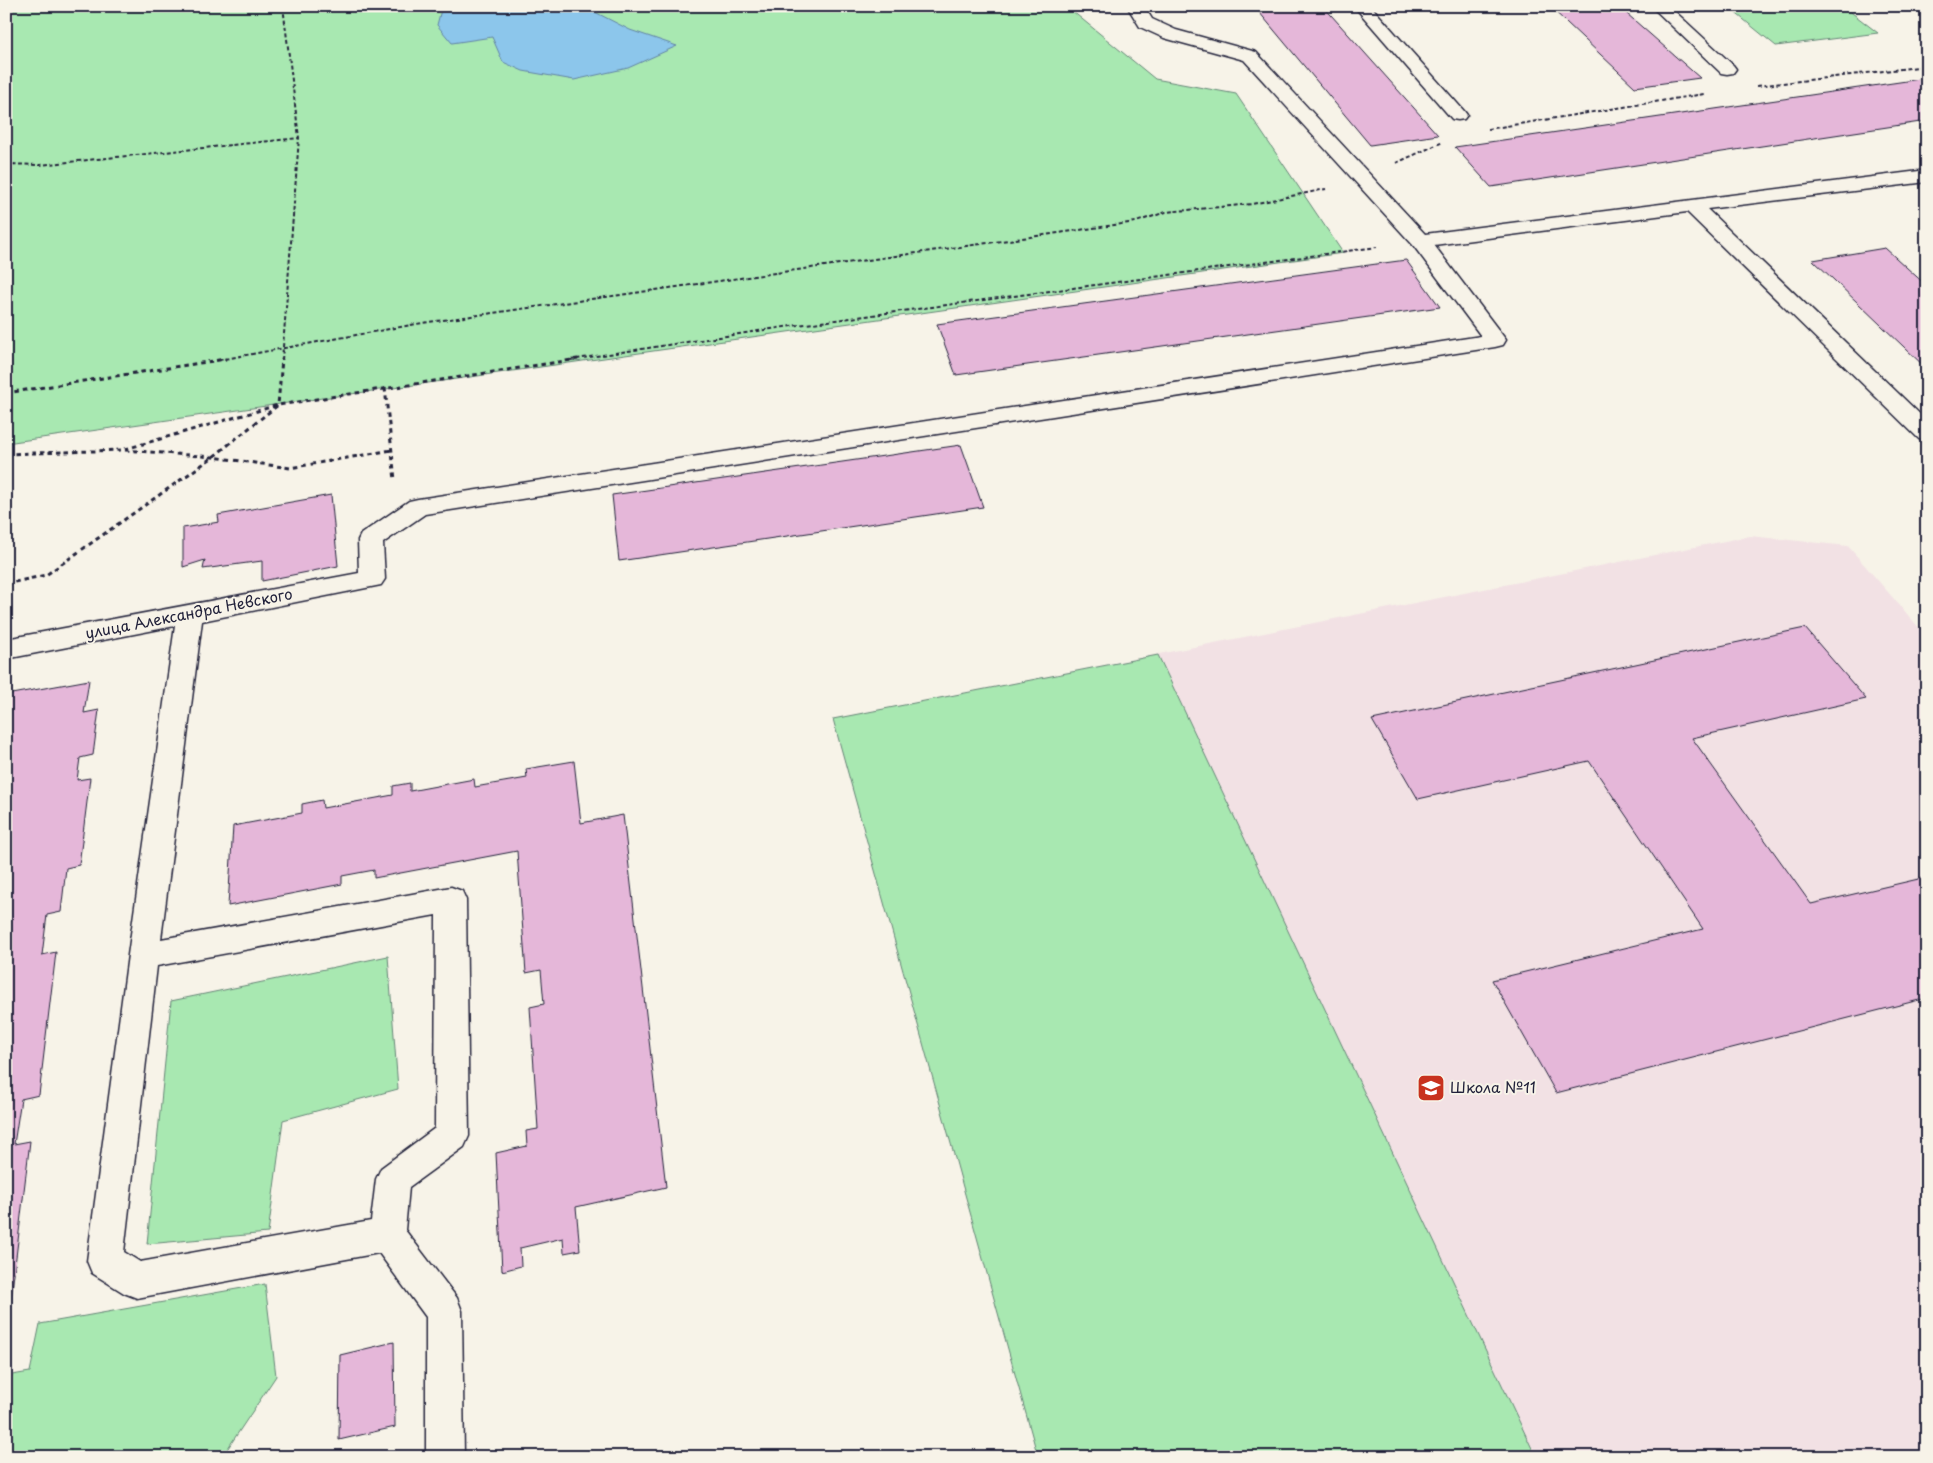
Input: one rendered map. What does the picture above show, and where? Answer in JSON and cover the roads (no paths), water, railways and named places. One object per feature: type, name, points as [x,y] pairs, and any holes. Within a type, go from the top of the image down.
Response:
[{"type":"street","points":[[1135,6],[1146,23],[1170,34],[1250,56],[1420,241],[1927,176]]},
{"type":"street","points":[[1362,6],[1458,115]]},
{"type":"street","points":[[1659,6],[1727,69]]},
{"type":"street","points":[[1692,205],[1927,434]]},
{"type":"street","name":"улица Александра Невского","points":[[6,649],[372,579],[370,540],[418,507],[1494,340],[1420,241]]},
{"type":"street","points":[[190,614],[143,955],[105,1261],[138,1280],[387,1235]]},
{"type":"street","points":[[143,955],[450,900],[452,1136],[393,1179],[387,1235],[444,1311],[445,1457]]},
{"type":"water","points":[[442,6],[588,6],[589,9],[630,30],[677,46],[628,68],[574,80],[523,71],[503,62],[492,37],[452,43],[437,25]]},
{"type":"place","name":"Школа №11","points":[[1431,1088]]}]
